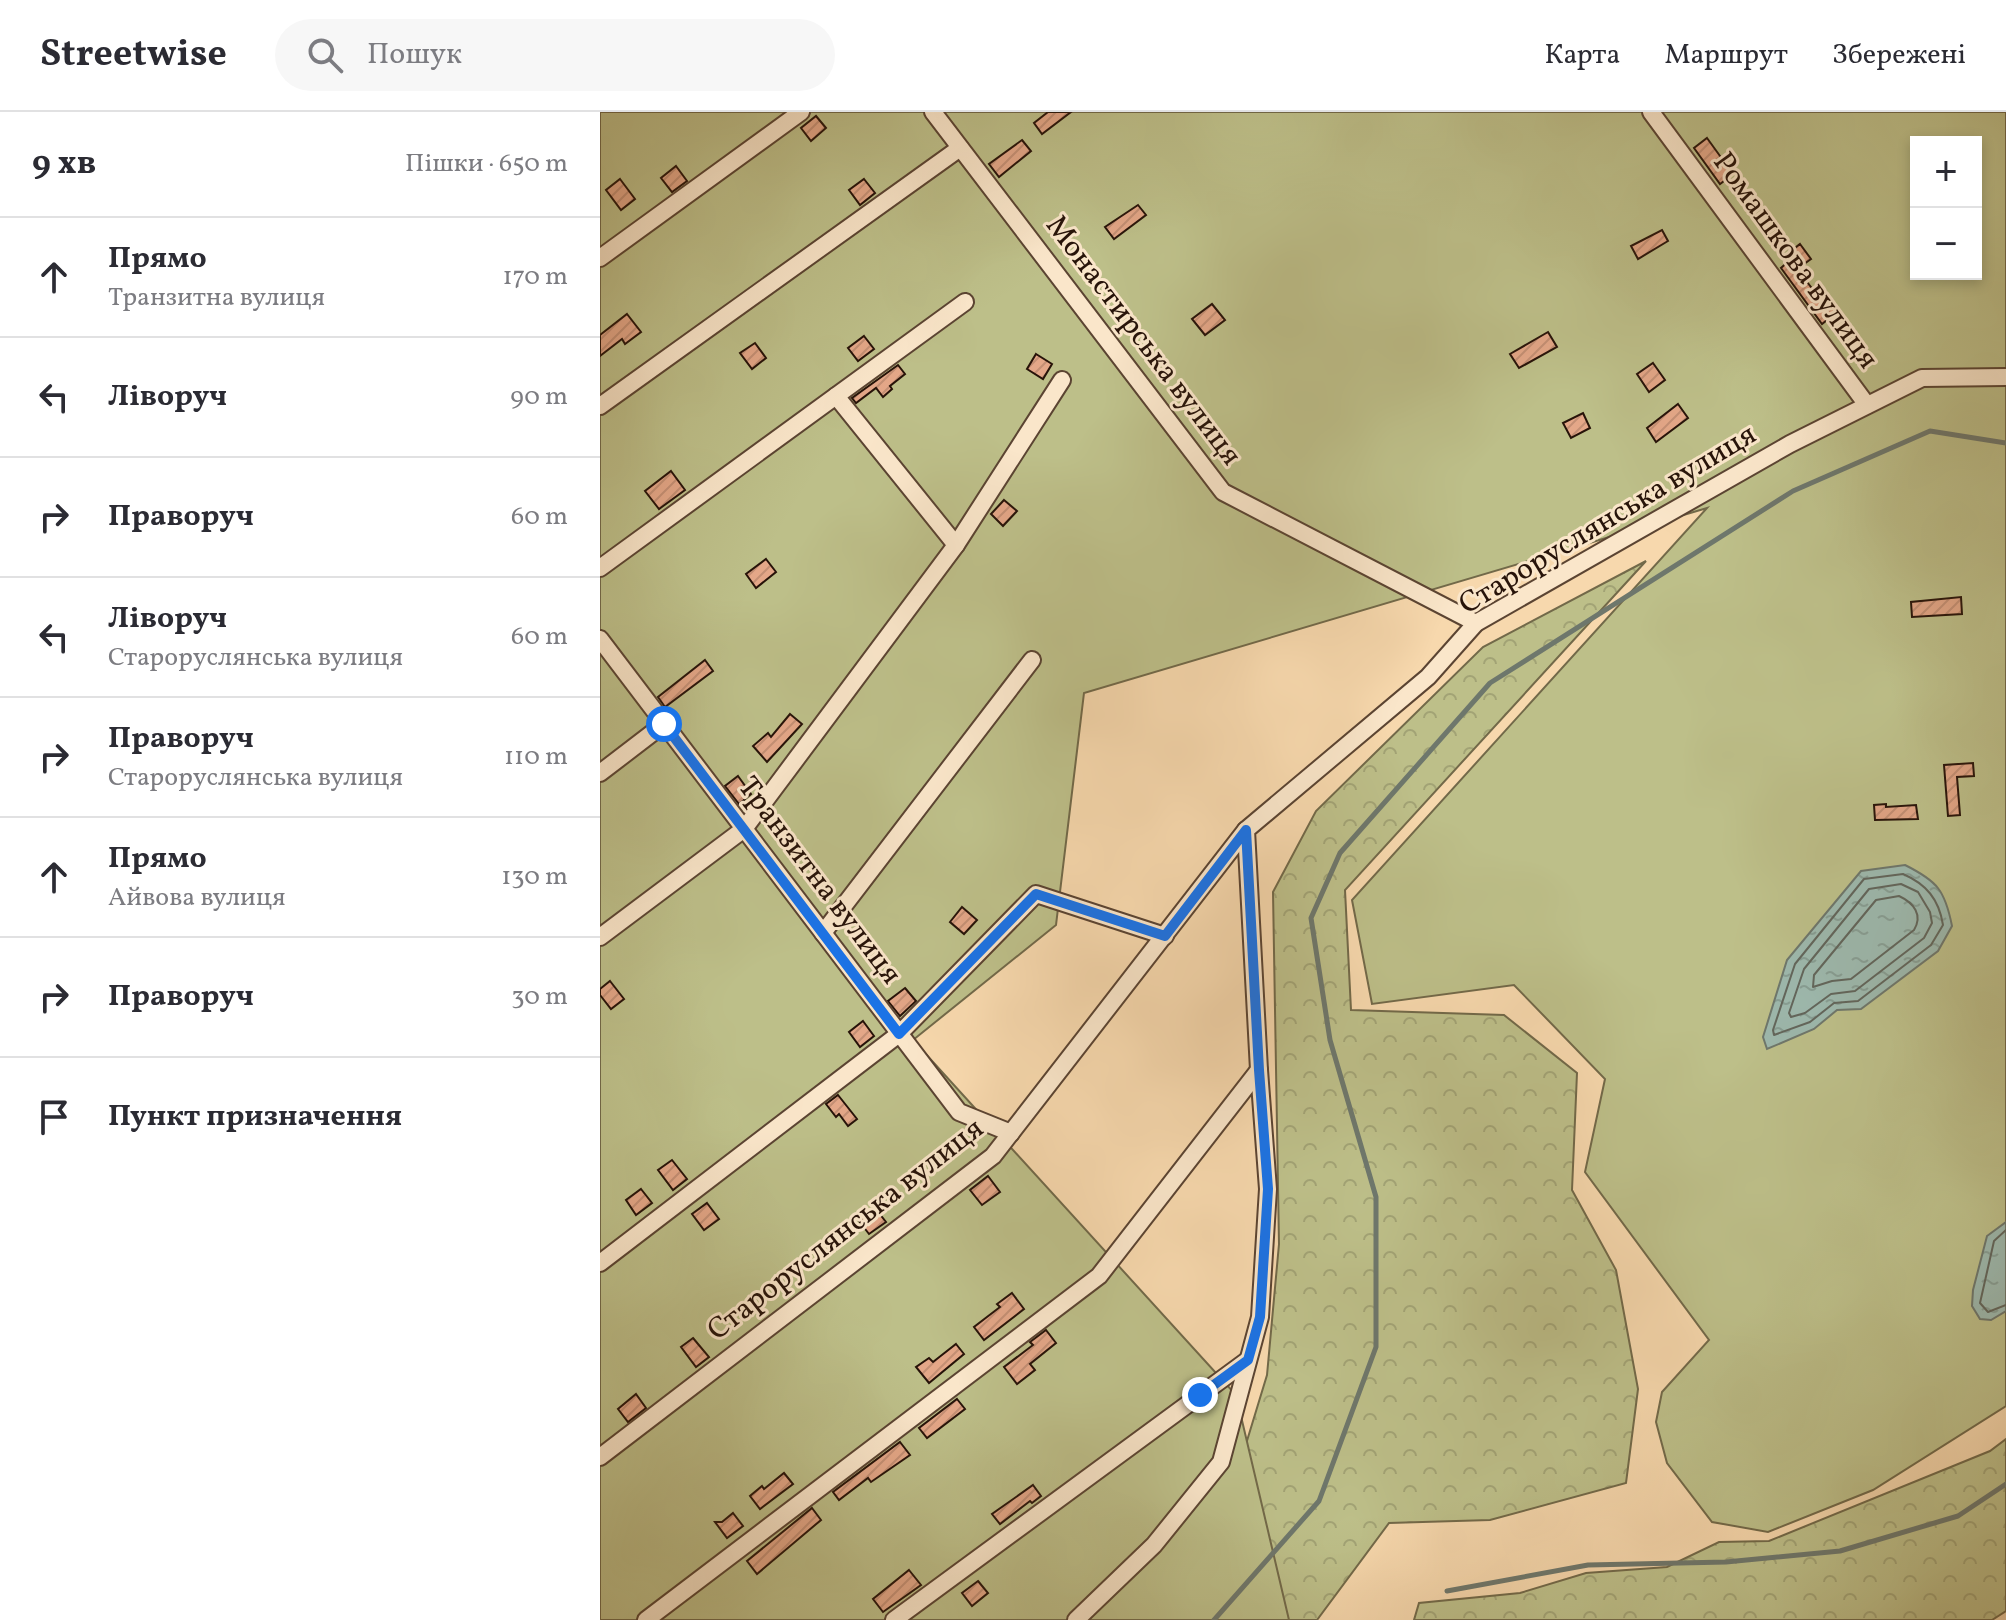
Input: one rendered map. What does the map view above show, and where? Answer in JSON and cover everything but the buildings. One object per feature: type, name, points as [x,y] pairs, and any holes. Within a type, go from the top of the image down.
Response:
[{"type":"street","points":[[600,258],[801,112]]},
{"type":"street","name":"Монастирська вулиця","points":[[933,112],[1223,492],[1476,623]]},
{"type":"street","name":"Ромашкова вулиця","points":[[1651,112],[1867,405]]},
{"type":"street","points":[[600,406],[960,148]]},
{"type":"street","points":[[600,568],[965,302]]},
{"type":"street","name":"Староруслянська вулиця","points":[[600,1457],[993,1156],[1246,830],[1428,677],[1476,623],[1790,444],[1922,378],[2006,377]]},
{"type":"street","points":[[600,937],[744,829],[956,545],[1062,380]]},
{"type":"street","points":[[836,396],[956,545]]},
{"type":"street","name":"Транзитна вулиця","points":[[600,639],[959,1112],[1011,1133]]},
{"type":"street","points":[[823,933],[1032,660]]},
{"type":"street","points":[[600,773],[664,724]]},
{"type":"street","points":[[1076,1620],[1154,1545],[1221,1462],[1260,1317],[1268,1189],[1246,830]]},
{"type":"street","points":[[600,1263],[899,1034],[1036,894],[1165,936]]},
{"type":"street","points":[[646,1620],[1099,1276],[1259,1070]]},
{"type":"street","points":[[894,1620],[1248,1360]]},
{"type":"green space","points":[[600,112],[2006,112],[2006,1406],[1873,1490],[1768,1532],[1712,1522],[1667,1463],[1656,1422],[1662,1392],[1709,1340],[1585,1172],[1605,1079],[1514,985],[1372,1004],[1352,900],[1707,508],[1084,693],[1056,925],[913,1040],[1236,1395],[1289,1620],[600,1620]]},
{"type":"green space","points":[[1646,561],[1345,890],[1351,1010],[1504,1015],[1577,1073],[1572,1190],[1616,1270],[1638,1389],[1626,1483],[1490,1520],[1389,1523],[1317,1620],[1100,1620],[1232,1490],[1267,1375],[1279,1244],[1273,892],[1316,811],[1483,647]]},
{"type":"green space","points":[[2006,1439],[2006,1611],[1992,1620],[1414,1620],[1419,1603],[1520,1593],[1586,1573],[1667,1567],[1719,1542],[1769,1541],[1990,1451]]},
{"type":"water","points":[[1905,865],[1932,882],[1946,904],[1952,926],[1938,951],[1861,1009],[1837,1010],[1814,1029],[1767,1049],[1763,1037],[1787,960],[1861,871]]},
{"type":"water","points":[[2006,1222],[2006,1311],[1991,1320],[1980,1319],[1972,1306],[1973,1290],[1987,1236]]},
{"type":"waterway","points":[[1214,1620],[1319,1501],[1376,1347],[1376,1197],[1330,1040],[1311,918],[1340,853],[1490,683],[1793,491],[1930,431],[2006,443]]},
{"type":"waterway","points":[[1447,1591],[1588,1565],[1726,1562],[1840,1551],[1958,1516],[2006,1484]]},
{"type":"route","points":[[664,724],[899,1034],[1036,894],[1165,936],[1246,830],[1268,1189],[1260,1317],[1248,1360],[1200,1395]]}]
